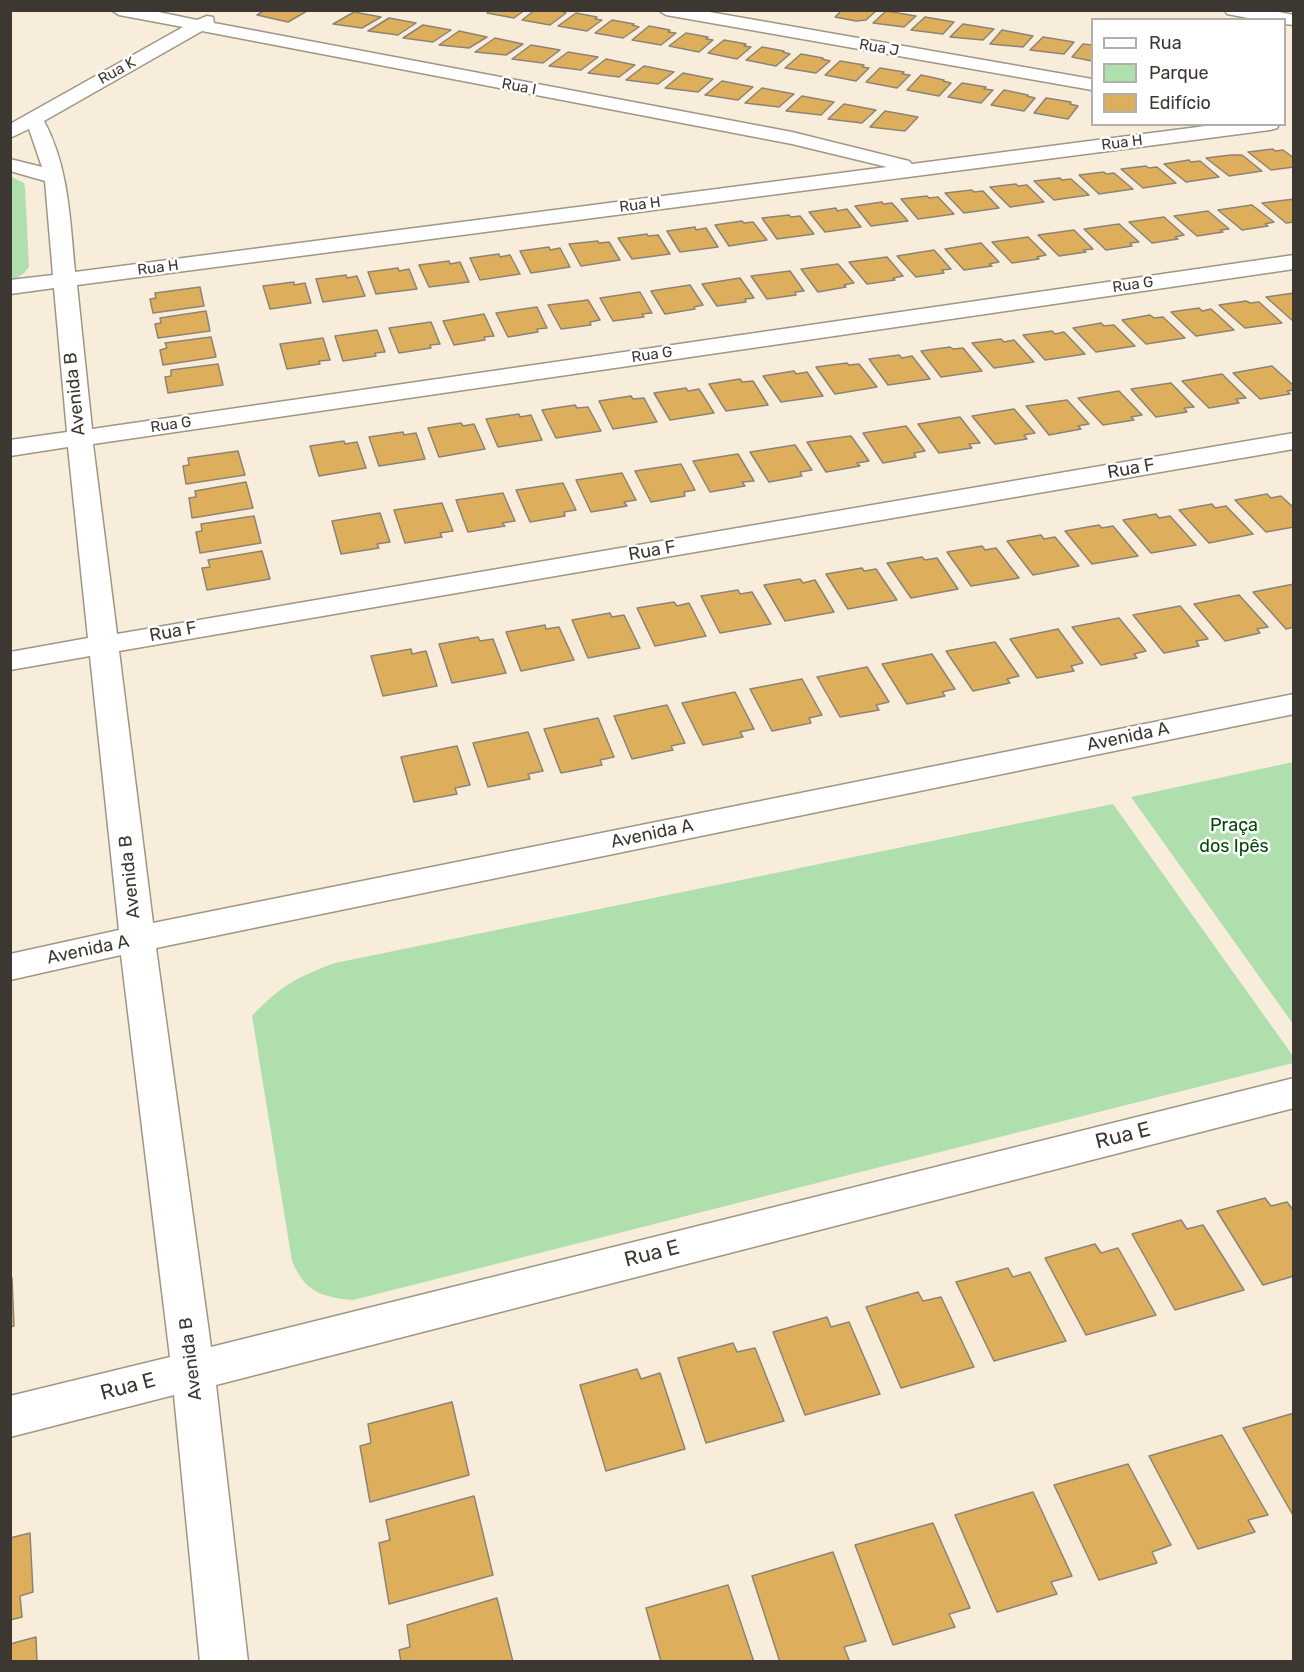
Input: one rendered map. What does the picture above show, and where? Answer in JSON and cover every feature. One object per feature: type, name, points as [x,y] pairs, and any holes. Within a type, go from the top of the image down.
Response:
[{"type":"street","name":"Rua I","points":[[119,10],[792,138],[918,169]]},
{"type":"street","name":"Rua K","points":[[10,132],[224,10]]},
{"type":"street","name":"Rua J","points":[[666,10],[1091,85]]},
{"type":"street","points":[[1233,10],[1281,18]]},
{"type":"street","points":[[10,114],[33,119]]},
{"type":"street","name":"Avenida B","points":[[33,119],[43,137],[55,177],[80,438],[137,939],[193,1370],[224,1662]]},
{"type":"street","name":"Rua H","points":[[10,287],[1254,126]]},
{"type":"street","points":[[10,165],[55,177]]},
{"type":"street","name":"Rua G","points":[[10,448],[1293,262]]},
{"type":"street","name":"Rua F","points":[[10,661],[1293,441]]},
{"type":"street","name":"Avenida A","points":[[10,967],[137,939],[1293,704]]},
{"type":"street","name":"Rua E","points":[[10,1418],[1293,1093]]},
{"type":"green space","points":[[10,176],[24,183],[29,267],[23,274],[11,281]]},
{"type":"green space","name":"Praça dos Ipês","points":[[1294,762],[1293,1024],[1131,797]]},
{"type":"green space","points":[[1113,804],[1293,1056],[1293,1063],[353,1300],[323,1295],[315,1291],[297,1271],[292,1261],[252,1016],[271,997],[290,984],[335,963]]},
{"type":"building","points":[[265,10],[307,11],[288,22],[257,15]]},
{"type":"building","points":[[491,10],[525,10],[514,18],[487,13]]},
{"type":"building","points":[[535,10],[560,10],[566,13],[550,25],[522,20]]},
{"type":"building","points":[[842,10],[877,10],[866,20],[856,21],[835,17]]},
{"type":"building","points":[[886,11],[916,16],[904,27],[873,23]]},
{"type":"building","points":[[354,12],[381,17],[362,28],[333,24]]},
{"type":"building","points":[[576,13],[602,20],[587,31],[558,26]]},
{"type":"building","points":[[925,17],[954,22],[943,34],[911,30]]},
{"type":"building","points":[[389,18],[416,23],[398,35],[368,31]]},
{"type":"building","points":[[612,20],[639,27],[623,38],[595,33]]},
{"type":"building","points":[[963,24],[994,29],[983,40],[950,37]]},
{"type":"building","points":[[423,25],[451,30],[433,42],[403,38]]},
{"type":"building","points":[[649,26],[676,33],[661,45],[632,40]]},
{"type":"building","points":[[1002,30],[1033,36],[1023,47],[990,44]]},
{"type":"building","points":[[459,31],[487,37],[469,48],[439,45]]},
{"type":"building","points":[[686,33],[713,40],[699,52],[669,46]]},
{"type":"building","points":[[1043,37],[1074,42],[1064,54],[1030,50]]},
{"type":"building","points":[[495,38],[523,44],[506,55],[475,52]]},
{"type":"building","points":[[724,40],[751,47],[737,59],[708,53]]},
{"type":"building","points":[[1083,44],[1091,45],[1091,61],[1072,57]]},
{"type":"building","points":[[531,45],[560,50],[543,63],[512,59]]},
{"type":"building","points":[[762,47],[790,54],[776,66],[746,60]]},
{"type":"building","points":[[568,52],[598,57],[581,70],[549,66]]},
{"type":"building","points":[[801,54],[830,61],[816,73],[785,68]]},
{"type":"building","points":[[606,59],[635,65],[619,77],[588,73]]},
{"type":"building","points":[[840,61],[869,68],[856,81],[825,75]]},
{"type":"building","points":[[644,66],[674,72],[658,84],[626,80]]},
{"type":"building","points":[[880,68],[910,75],[897,88],[866,82]]},
{"type":"building","points":[[683,73],[713,79],[698,92],[665,88]]},
{"type":"building","points":[[921,75],[951,83],[939,96],[907,90]]},
{"type":"building","points":[[722,81],[753,87],[738,100],[705,95]]},
{"type":"building","points":[[962,83],[993,90],[981,103],[948,97]]},
{"type":"building","points":[[762,88],[794,94],[779,107],[745,103]]},
{"type":"building","points":[[1004,90],[1035,98],[1024,111],[991,105]]},
{"type":"building","points":[[802,96],[834,102],[821,115],[786,111]]},
{"type":"building","points":[[1046,98],[1071,102],[1070,104],[1078,106],[1068,119],[1034,113]]},
{"type":"building","points":[[844,104],[876,110],[862,123],[828,119]]},
{"type":"building","points":[[885,111],[918,117],[905,131],[870,127]]},
{"type":"building","points":[[1283,150],[1294,158],[1294,167],[1271,170],[1248,152]]},
{"type":"building","points":[[1242,155],[1262,171],[1229,176],[1206,158]]},
{"type":"building","points":[[1189,160],[1191,162],[1200,161],[1219,177],[1186,182],[1164,164]]},
{"type":"building","points":[[1157,167],[1176,183],[1143,188],[1121,169]]},
{"type":"building","points":[[1114,173],[1133,189],[1099,194],[1079,175]]},
{"type":"building","points":[[1060,178],[1062,180],[1071,179],[1089,195],[1054,200],[1034,181]]},
{"type":"building","points":[[1016,184],[1018,186],[1027,185],[1044,202],[1010,207],[990,187]]},
{"type":"building","points":[[972,190],[974,192],[983,191],[999,208],[964,213],[945,193]]},
{"type":"building","points":[[927,196],[929,198],[938,197],[954,214],[918,219],[901,199]]},
{"type":"building","points":[[1294,199],[1294,222],[1286,223],[1262,203]]},
{"type":"building","points":[[882,202],[883,204],[892,203],[908,221],[871,226],[855,206]]},
{"type":"building","points":[[1252,205],[1274,222],[1265,224],[1268,226],[1242,230],[1218,210]]},
{"type":"building","points":[[836,208],[837,211],[847,209],[861,227],[825,232],[809,212]]},
{"type":"building","points":[[1208,211],[1229,229],[1197,236],[1174,216]]},
{"type":"building","points":[[789,215],[791,217],[800,216],[814,234],[777,239],[762,218]]},
{"type":"building","points":[[1164,217],[1184,235],[1175,237],[1178,239],[1152,243],[1129,222]]},
{"type":"building","points":[[742,221],[744,223],[753,222],[767,240],[729,246],[715,225]]},
{"type":"building","points":[[1119,224],[1139,242],[1130,243],[1132,246],[1106,250],[1084,229]]},
{"type":"building","points":[[695,227],[696,230],[706,228],[718,247],[680,252],[667,231]]},
{"type":"building","points":[[1074,230],[1093,249],[1059,256],[1038,235]]},
{"type":"building","points":[[647,234],[648,236],[658,235],[670,254],[632,259],[618,238]]},
{"type":"building","points":[[1028,237],[1046,255],[1037,257],[1039,259],[1012,263],[992,242]]},
{"type":"building","points":[[598,241],[599,243],[609,242],[620,260],[581,266],[569,244]]},
{"type":"building","points":[[981,243],[999,262],[989,264],[992,266],[964,270],[945,249]]},
{"type":"building","points":[[549,247],[550,250],[560,248],[570,267],[531,273],[520,251]]},
{"type":"building","points":[[934,250],[951,269],[942,270],[944,273],[916,277],[897,256]]},
{"type":"building","points":[[499,254],[500,257],[510,255],[520,274],[480,280],[470,258]]},
{"type":"building","points":[[887,257],[903,276],[893,278],[895,280],[867,284],[849,262]]},
{"type":"building","points":[[449,261],[450,264],[460,262],[469,282],[429,287],[419,265]]},
{"type":"building","points":[[838,264],[854,283],[844,285],[846,287],[818,292],[801,269]]},
{"type":"building","points":[[398,268],[399,271],[409,269],[417,289],[376,294],[368,272]]},
{"type":"building","points":[[790,271],[804,291],[795,292],[796,295],[767,299],[751,276]]},
{"type":"building","points":[[346,275],[347,278],[357,276],[365,296],[323,302],[316,279]]},
{"type":"building","points":[[740,278],[754,298],[745,299],[746,302],[717,306],[702,284]]},
{"type":"building","points":[[294,282],[294,285],[305,283],[311,303],[270,309],[263,286]]},
{"type":"building","points":[[690,285],[703,305],[694,307],[695,309],[665,314],[651,291]]},
{"type":"building","points":[[200,287],[204,306],[153,313],[150,299],[156,298],[155,293]]},
{"type":"building","points":[[640,292],[652,313],[642,314],[644,317],[613,321],[600,298]]},
{"type":"building","points":[[1294,293],[1294,321],[1266,297]]},
{"type":"building","points":[[588,300],[600,320],[590,322],[591,325],[561,329],[548,305]]},
{"type":"building","points":[[1246,301],[1259,302],[1282,323],[1245,328],[1219,305]]},
{"type":"building","points":[[537,307],[547,328],[537,329],[538,332],[508,337],[496,313]]},
{"type":"building","points":[[1199,308],[1202,311],[1211,309],[1234,330],[1196,336],[1171,312]]},
{"type":"building","points":[[206,311],[210,331],[158,338],[155,324],[161,323],[160,318]]},
{"type":"building","points":[[484,314],[494,336],[484,337],[485,340],[454,345],[443,321]]},
{"type":"building","points":[[1150,315],[1154,318],[1163,317],[1185,338],[1146,344],[1122,320]]},
{"type":"building","points":[[431,322],[440,344],[430,345],[431,348],[399,353],[389,328]]},
{"type":"building","points":[[1101,323],[1104,326],[1114,325],[1135,346],[1096,352],[1073,328]]},
{"type":"building","points":[[377,330],[385,352],[375,353],[376,356],[343,361],[335,336]]},
{"type":"building","points":[[1052,331],[1055,334],[1064,332],[1085,354],[1045,360],[1023,335]]},
{"type":"building","points":[[211,337],[216,357],[163,365],[160,350],[167,348],[165,343]]},
{"type":"building","points":[[323,338],[330,360],[319,361],[320,364],[287,369],[280,344]]},
{"type":"building","points":[[1001,339],[1004,342],[1014,340],[1034,362],[994,368],[972,343]]},
{"type":"building","points":[[950,347],[963,348],[982,371],[941,377],[921,351]]},
{"type":"building","points":[[899,355],[902,358],[912,356],[930,379],[888,385],[869,359]]},
{"type":"building","points":[[847,363],[849,365],[859,364],[877,387],[835,394],[816,367]]},
{"type":"building","points":[[218,364],[223,385],[168,393],[165,377],[171,376],[171,370]]},
{"type":"building","points":[[1272,366],[1294,386],[1294,390],[1287,391],[1290,394],[1260,399],[1233,373]]},
{"type":"building","points":[[794,371],[796,374],[807,372],[823,396],[781,402],[763,376]]},
{"type":"building","points":[[1222,374],[1246,398],[1236,399],[1239,403],[1209,408],[1182,381]]},
{"type":"building","points":[[740,379],[742,382],[753,381],[768,405],[726,411],[709,384]]},
{"type":"building","points":[[1171,383],[1194,407],[1184,408],[1187,412],[1156,417],[1131,389]]},
{"type":"building","points":[[686,388],[688,391],[699,389],[714,413],[670,420],[654,393]]},
{"type":"building","points":[[1119,391],[1142,415],[1131,417],[1134,420],[1103,425],[1078,398]]},
{"type":"building","points":[[631,396],[633,399],[644,398],[657,422],[613,429],[599,401]]},
{"type":"building","points":[[1067,400],[1089,424],[1078,426],[1081,429],[1049,435],[1026,406]]},
{"type":"building","points":[[575,405],[577,408],[588,407],[601,431],[556,438],[542,410]]},
{"type":"building","points":[[1014,409],[1035,433],[1024,435],[1027,439],[995,444],[972,416]]},
{"type":"building","points":[[519,414],[520,417],[531,415],[542,440],[498,447],[486,419]]},
{"type":"building","points":[[960,417],[980,443],[969,444],[972,448],[939,453],[918,424]]},
{"type":"building","points":[[461,423],[463,426],[474,424],[485,449],[439,457],[428,428]]},
{"type":"building","points":[[906,426],[925,451],[914,453],[916,457],[883,463],[863,433]]},
{"type":"building","points":[[403,432],[404,435],[416,433],[425,459],[379,466],[369,437]]},
{"type":"building","points":[[851,436],[869,461],[857,463],[860,466],[826,472],[807,442]]},
{"type":"building","points":[[344,441],[345,444],[357,442],[366,468],[319,476],[310,446]]},
{"type":"building","points":[[795,445],[812,470],[800,472],[802,476],[769,482],[750,452]]},
{"type":"building","points":[[238,451],[245,475],[186,484],[183,466],[189,465],[188,458]]},
{"type":"building","points":[[738,454],[754,481],[742,482],[745,486],[710,492],[693,461]]},
{"type":"building","points":[[681,464],[695,490],[684,492],[685,496],[651,502],[635,471]]},
{"type":"building","points":[[622,473],[636,500],[624,502],[627,506],[591,512],[576,480]]},
{"type":"building","points":[[246,482],[253,508],[192,518],[189,498],[196,497],[195,491]]},
{"type":"building","points":[[563,483],[576,510],[564,512],[565,516],[530,522],[516,490]]},
{"type":"building","points":[[503,493],[515,521],[502,523],[505,526],[468,532],[456,500]]},
{"type":"building","points":[[1267,494],[1271,498],[1281,496],[1294,508],[1294,527],[1266,532],[1235,500]]},
{"type":"building","points":[[442,503],[453,531],[440,533],[442,537],[405,543],[394,510]]},
{"type":"building","points":[[1212,504],[1215,508],[1226,506],[1253,534],[1209,543],[1179,510]]},
{"type":"building","points":[[380,513],[390,542],[377,544],[379,548],[341,554],[332,521]]},
{"type":"building","points":[[1156,514],[1159,518],[1170,516],[1196,545],[1151,553],[1123,520]]},
{"type":"building","points":[[254,516],[261,543],[200,553],[196,532],[202,531],[201,524]]},
{"type":"building","points":[[1099,525],[1102,528],[1113,526],[1138,556],[1092,564],[1065,531]]},
{"type":"building","points":[[1041,535],[1044,539],[1055,537],[1079,566],[1033,575],[1007,541]]},
{"type":"building","points":[[982,546],[985,550],[996,548],[1019,578],[971,586],[947,552]]},
{"type":"building","points":[[262,551],[270,579],[207,590],[202,568],[210,567],[208,560]]},
{"type":"building","points":[[922,557],[925,560],[937,558],[958,589],[911,598],[887,563]]},
{"type":"building","points":[[862,568],[864,571],[876,569],[897,600],[848,609],[826,574]]},
{"type":"building","points":[[800,579],[803,583],[815,580],[834,612],[785,621],[764,585]]},
{"type":"building","points":[[1294,584],[1294,627],[1286,629],[1253,592]]},
{"type":"building","points":[[738,590],[740,594],[752,592],[771,624],[720,633],[701,596]]},
{"type":"building","points":[[1239,595],[1268,627],[1257,629],[1260,633],[1225,641],[1194,604]]},
{"type":"building","points":[[674,602],[677,606],[689,603],[706,636],[655,646],[637,608]]},
{"type":"building","points":[[1180,606],[1208,639],[1196,641],[1199,646],[1164,653],[1133,615]]},
{"type":"building","points":[[610,613],[612,617],[624,615],[640,648],[588,658],[572,620]]},
{"type":"building","points":[[1119,618],[1146,651],[1134,654],[1137,658],[1101,665],[1072,627]]},
{"type":"building","points":[[545,625],[546,629],[559,627],[574,660],[521,671],[506,632]]},
{"type":"building","points":[[1058,629],[1083,663],[1071,666],[1074,671],[1037,678],[1010,639]]},
{"type":"building","points":[[478,637],[480,641],[493,639],[506,673],[452,683],[439,644]]},
{"type":"building","points":[[995,642],[1019,676],[1007,679],[1010,683],[973,691],[946,651]]},
{"type":"building","points":[[411,649],[412,654],[426,651],[437,686],[383,696],[371,656]]},
{"type":"building","points":[[932,654],[955,689],[942,692],[945,696],[907,704],[882,664]]},
{"type":"building","points":[[867,667],[889,702],[876,705],[879,710],[840,717],[817,677]]},
{"type":"building","points":[[802,679],[822,715],[809,718],[811,723],[772,731],[750,689]]},
{"type":"building","points":[[735,692],[754,729],[740,732],[743,737],[703,745],[682,703]]},
{"type":"building","points":[[667,705],[685,743],[671,746],[673,750],[632,759],[614,716]]},
{"type":"building","points":[[598,718],[614,757],[600,760],[602,765],[561,773],[544,729]]},
{"type":"building","points":[[528,732],[543,771],[528,774],[530,779],[488,787],[473,743]]},
{"type":"building","points":[[457,746],[470,785],[455,788],[457,794],[414,802],[401,757]]},
{"type":"building","points":[[1265,1198],[1271,1206],[1287,1202],[1294,1211],[1294,1276],[1263,1285],[1217,1211]]},
{"type":"building","points":[[1181,1220],[1187,1229],[1203,1225],[1244,1290],[1175,1310],[1132,1234]]},
{"type":"building","points":[[1095,1244],[1101,1253],[1118,1248],[1156,1315],[1086,1335],[1045,1258]]},
{"type":"building","points":[[1008,1268],[1013,1277],[1030,1272],[1066,1341],[994,1361],[956,1282]]},
{"type":"building","points":[[10,1278],[12,1278],[14,1326],[10,1327]]},
{"type":"building","points":[[918,1292],[923,1301],[941,1297],[974,1367],[901,1388],[866,1307]]},
{"type":"building","points":[[827,1317],[831,1327],[849,1322],[880,1394],[805,1415],[773,1332]]},
{"type":"building","points":[[733,1343],[737,1352],[755,1348],[784,1421],[706,1443],[678,1358]]},
{"type":"building","points":[[637,1369],[641,1379],[660,1373],[685,1449],[606,1471],[580,1385]]},
{"type":"building","points":[[452,1402],[469,1475],[370,1502],[360,1446],[371,1443],[368,1424]]},
{"type":"building","points":[[1294,1413],[1294,1517],[1243,1428]]},
{"type":"building","points":[[1222,1435],[1268,1515],[1248,1520],[1255,1532],[1198,1549],[1149,1456]]},
{"type":"building","points":[[1128,1464],[1171,1545],[1152,1552],[1157,1563],[1099,1580],[1054,1485]]},
{"type":"building","points":[[1033,1492],[1072,1576],[1051,1582],[1057,1594],[997,1612],[955,1515]]},
{"type":"building","points":[[474,1496],[493,1575],[389,1604],[379,1543],[390,1540],[386,1520]]},
{"type":"building","points":[[933,1523],[970,1608],[949,1614],[955,1627],[893,1645],[855,1545]]},
{"type":"building","points":[[30,1533],[33,1592],[20,1596],[22,1617],[10,1620],[10,1538]]},
{"type":"building","points":[[833,1552],[866,1641],[844,1647],[849,1660],[844,1662],[780,1662],[752,1576]]},
{"type":"building","points":[[728,1585],[754,1662],[661,1662],[646,1608]]},
{"type":"building","points":[[497,1598],[513,1662],[401,1662],[399,1650],[410,1647],[407,1625]]},
{"type":"building","points":[[36,1637],[37,1662],[10,1662],[10,1644]]}]
